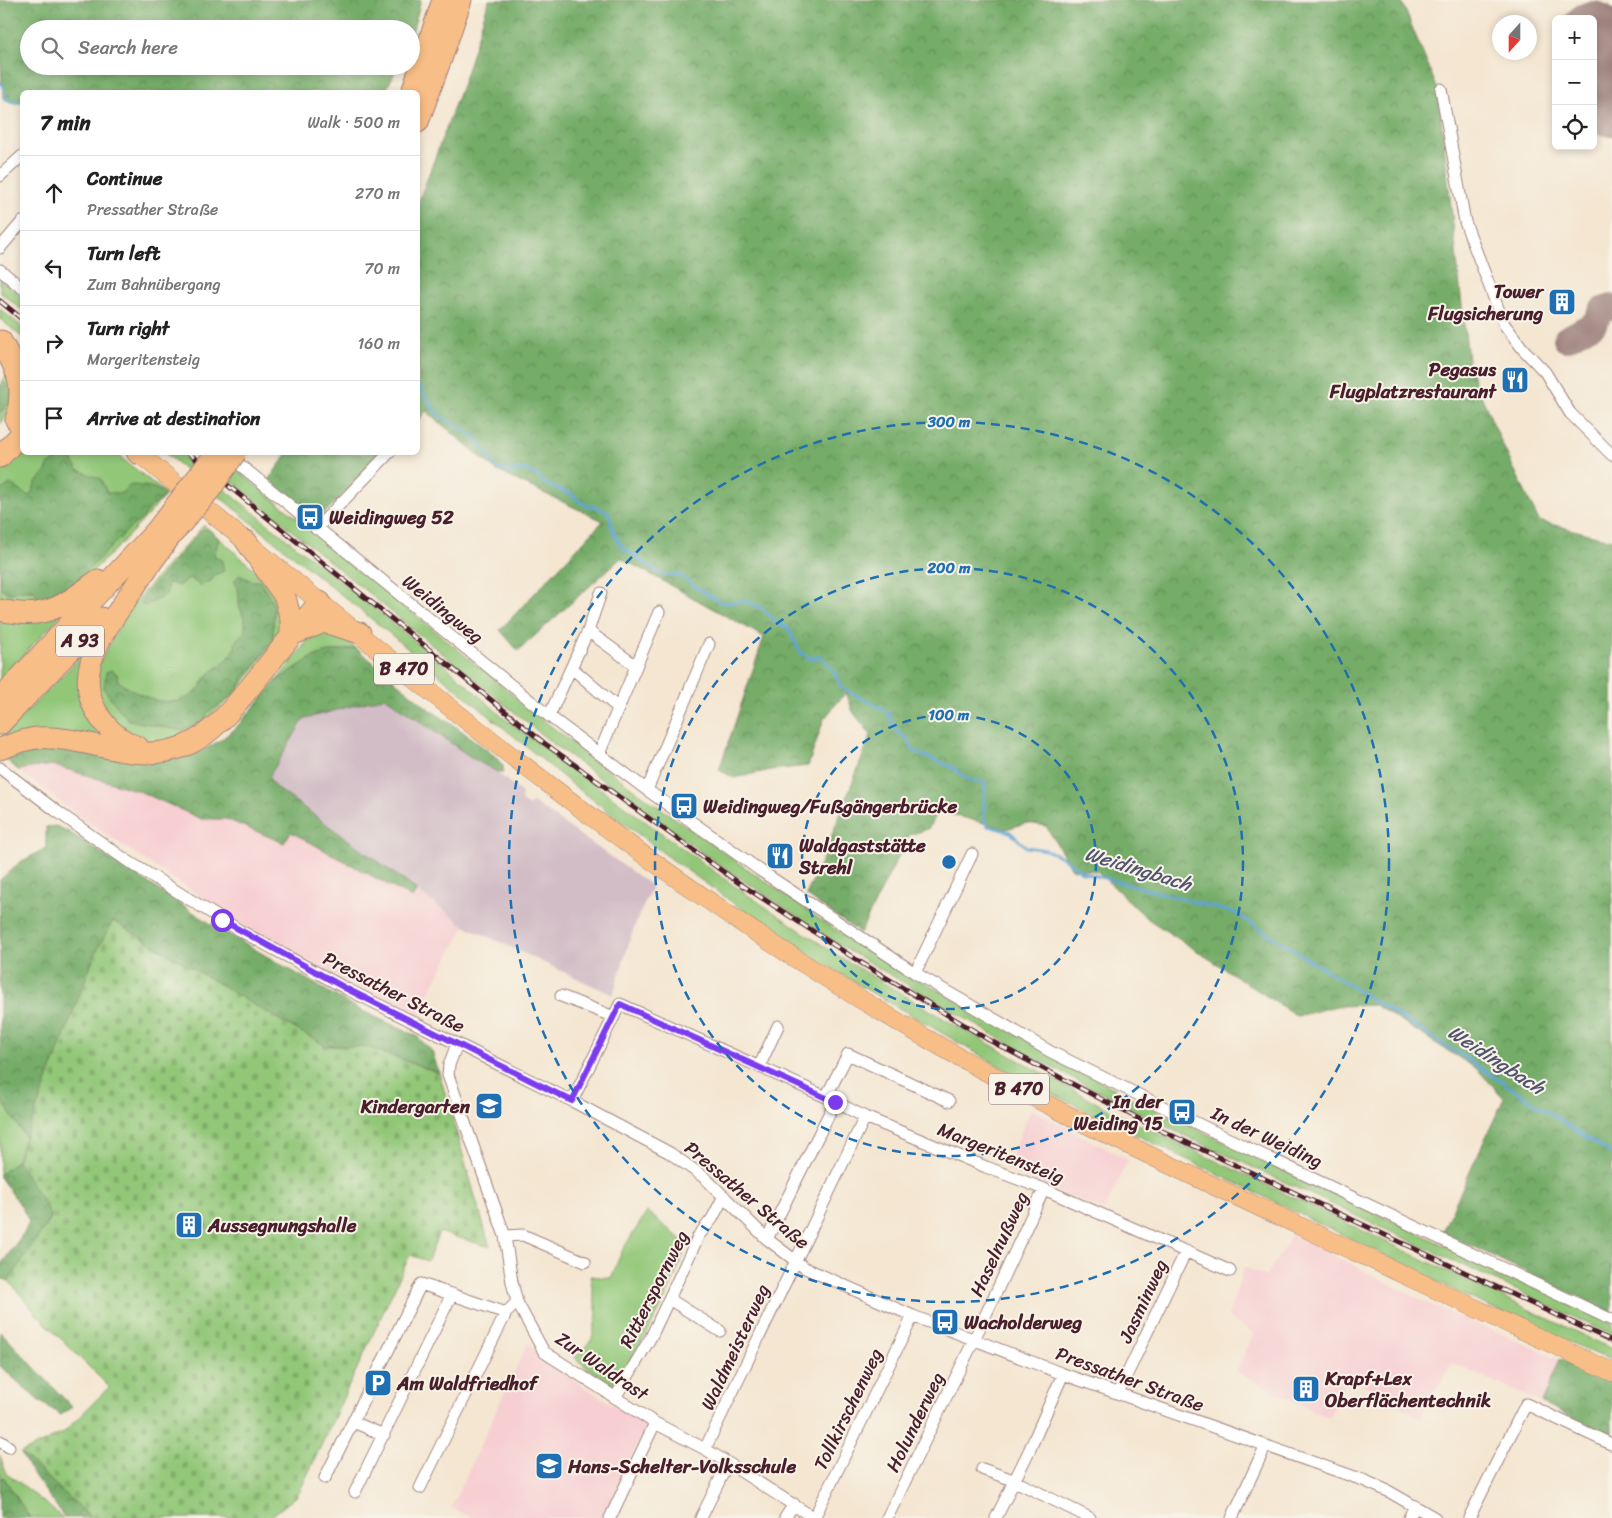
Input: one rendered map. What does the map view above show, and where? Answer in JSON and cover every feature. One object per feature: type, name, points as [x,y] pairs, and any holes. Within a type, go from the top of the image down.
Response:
[{"type":"highway","points":[[420,68],[443,0]]},
{"type":"highway","points":[[420,116],[461,0]]},
{"type":"highway","points":[[413,90],[418,75]]},
{"type":"highway","points":[[0,457],[17,429],[20,395],[20,382],[1,341]]},
{"type":"highway","name":"A 93","points":[[0,724],[86,636],[154,544],[215,455]]},
{"type":"highway","name":"A 93","points":[[0,699],[209,491],[234,455]]},
{"type":"highway","points":[[246,541],[285,597],[291,620],[291,636]]},
{"type":"highway","points":[[0,610],[25,614],[45,613],[66,603],[154,544]]},
{"type":"highway","points":[[154,544],[95,648],[89,670],[89,694],[97,714],[113,734],[133,745],[154,752]]},
{"type":"highway","points":[[6,747],[36,738],[63,739],[125,752],[175,750],[191,744],[207,734],[228,715],[320,602]]},
{"type":"highway","points":[[291,636],[324,622],[360,633]]},
{"type":"main road","name":"B 470","points":[[141,455],[320,602],[535,773],[679,879],[810,968],[984,1071],[1106,1134],[1612,1372]]},
{"type":"street","points":[[1441,89],[1465,222],[1504,324],[1518,343],[1545,372],[1570,413],[1612,455]]},
{"type":"street","points":[[0,176],[20,158]]},
{"type":"street","points":[[0,248],[20,224]]},
{"type":"street","points":[[0,270],[20,286]]},
{"type":"street","name":"Weidingweg","points":[[228,455],[316,529],[548,716],[647,790],[742,857]]},
{"type":"street","points":[[316,529],[387,455]]},
{"type":"street","points":[[548,716],[588,631],[601,593]]},
{"type":"street","points":[[599,754],[659,612]]},
{"type":"street","points":[[588,631],[636,666]]},
{"type":"street","points":[[647,790],[709,644]]},
{"type":"street","points":[[572,668],[618,708]]},
{"type":"street","name":"Pressather Straße","points":[[0,768],[126,860],[239,930],[347,989],[572,1101],[670,1153],[705,1178],[767,1239],[795,1261],[823,1277],[913,1316],[1063,1374],[1265,1447],[1363,1480],[1388,1491],[1435,1518]]},
{"type":"street","points":[[915,972],[972,854]]},
{"type":"street","name":"In der Weiding","points":[[742,857],[788,890],[915,972],[1052,1052],[1229,1139],[1612,1320]]},
{"type":"street","points":[[561,996],[614,1017],[572,1101]]},
{"type":"street","name":"Margeritensteig","points":[[614,1017],[620,1004],[865,1117],[1044,1189],[1230,1271]]},
{"type":"street","points":[[759,1067],[778,1026]]},
{"type":"street","name":"Zur Waldrast","points":[[457,1044],[448,1065],[448,1075],[505,1236],[517,1302],[544,1352],[655,1423],[705,1449],[814,1518]]},
{"type":"street","points":[[767,1239],[830,1100],[848,1054],[949,1101]]},
{"type":"street","name":"Waldmeisterweg","points":[[705,1449],[865,1117]]},
{"type":"street","name":"Haselnußweg","points":[[974,1340],[1044,1189]]},
{"type":"street","name":"Ritterspornweg","points":[[616,1398],[651,1337],[699,1235],[712,1219],[724,1196]]},
{"type":"street","points":[[505,1236],[524,1235],[585,1262]]},
{"type":"street","name":"Jasminweg","points":[[1118,1393],[1186,1251]]},
{"type":"street","points":[[325,1478],[421,1284],[506,1313]]},
{"type":"street","points":[[356,1492],[452,1294]]},
{"type":"street","points":[[669,1300],[720,1331]]},
{"type":"street","points":[[420,1488],[506,1313],[517,1302]]},
{"type":"street","name":"Tollkirschenweg","points":[[814,1518],[913,1316]]},
{"type":"street","name":"Holunderweg","points":[[887,1518],[974,1340]]},
{"type":"street","points":[[996,1518],[1013,1480],[1029,1451],[1063,1374]]},
{"type":"street","points":[[1469,1518],[1526,1404],[1611,1444]]},
{"type":"street","points":[[352,1422],[384,1435]]},
{"type":"street","points":[[610,1518],[655,1423]]},
{"type":"street","points":[[1232,1518],[1265,1447]]},
{"type":"street","points":[[701,1518],[728,1463]]},
{"type":"street","points":[[982,1469],[1013,1480],[1090,1518]]},
{"type":"street","points":[[785,1518],[794,1504]]},
{"type":"street","points":[[1409,1518],[1415,1506]]},
{"type":"shaded area","points":[[385,697],[472,758],[497,772],[522,793],[521,801],[529,806],[533,802],[652,886],[634,927],[613,995],[465,926],[274,786],[269,777],[304,719]]},
{"type":"shaded area","points":[[52,765],[139,791],[201,819],[225,819],[284,843],[291,832],[412,898],[417,890],[465,926],[415,1018],[254,932],[83,819],[18,770]]},
{"type":"shaded area","points":[[1031,1109],[1128,1160],[1104,1211],[1006,1169]]},
{"type":"shaded area","points":[[1292,1234],[1432,1305],[1560,1359],[1542,1403],[1451,1363],[1420,1418],[1353,1378],[1350,1383],[1344,1383],[1329,1418],[1236,1372],[1254,1333],[1228,1317],[1244,1267],[1266,1277]]},
{"type":"shaded area","name":"Hans-Schelter-Volksschule","points":[[528,1342],[537,1354],[587,1389],[646,1425],[604,1518],[472,1518],[451,1508]]},
{"type":"green space","points":[[0,0],[421,0],[416,20],[20,20],[20,75],[394,75],[386,90],[20,90],[20,103],[17,103],[10,102],[4,98],[0,52]]},
{"type":"green space","points":[[489,0],[1401,0],[1438,90],[1469,368],[1539,521],[1612,540],[1612,1313],[1442,1232],[1504,1098],[1477,1069],[1375,1005],[1337,1006],[1297,1016],[1148,919],[1097,871],[1072,869],[1046,826],[1027,823],[1006,829],[939,811],[928,829],[909,835],[860,933],[806,895],[821,863],[871,735],[853,712],[846,692],[824,719],[808,766],[771,770],[734,778],[719,770],[764,637],[621,558],[518,651],[500,630],[603,521],[497,471],[426,411],[420,418],[420,198],[464,80]]},
{"type":"green space","points":[[0,279],[20,295],[20,308],[0,292]]},
{"type":"green space","points":[[0,309],[20,325],[20,335],[0,319]]},
{"type":"green space","points":[[7,375],[12,396],[12,407],[0,424],[0,384]]},
{"type":"green space","points":[[3,381],[11,389],[12,400],[0,413],[0,384]]},
{"type":"green space","points":[[20,447],[20,455],[118,455],[167,494],[107,558],[71,589],[54,599],[39,604],[0,601],[0,467]]},
{"type":"green space","points":[[65,455],[69,455],[78,470],[101,479],[107,493],[122,493],[130,485],[153,488],[165,495],[150,507],[143,518],[131,527],[78,580],[52,597],[40,601],[34,590],[23,590],[9,594],[0,587],[0,491],[10,484],[30,496],[36,482],[45,473],[49,464]]},
{"type":"green space","points":[[167,455],[182,455],[445,665],[505,719],[730,883],[840,957],[953,1024],[1115,1113],[1612,1349],[1612,1361],[1463,1295],[1083,1109],[1004,1069],[842,975],[760,922],[670,858],[568,781],[384,629]]},
{"type":"green space","points":[[199,455],[218,455],[325,540],[548,724],[636,791],[858,944],[1135,1100],[1612,1324],[1612,1335],[1175,1131],[1028,1055],[846,949],[704,854],[552,743]]},
{"type":"green space","points":[[287,455],[385,455],[316,521],[269,479]]},
{"type":"green space","points":[[204,525],[254,569],[279,602],[282,632],[236,694],[183,739],[146,743],[107,719],[93,676],[128,609]]},
{"type":"green space","points":[[203,529],[209,530],[219,539],[214,555],[222,561],[224,571],[216,574],[212,580],[201,586],[189,578],[178,586],[168,582],[167,593],[144,606],[141,603],[142,598]]},
{"type":"green space","points":[[239,575],[252,581],[259,581],[274,606],[273,640],[258,662],[228,699],[207,713],[204,720],[182,731],[129,720],[104,689],[106,672],[111,670],[117,674],[118,681],[146,697],[167,702],[188,698],[197,691],[209,674],[231,655],[236,640],[245,631],[245,621],[239,605],[239,593],[234,582]]},
{"type":"green space","points":[[65,611],[0,680],[0,617]]},
{"type":"green space","points":[[320,631],[336,633],[356,648],[324,653],[311,658],[276,681],[308,640]]},
{"type":"green space","points":[[89,648],[85,660],[115,743],[0,739]]},
{"type":"green space","points":[[356,648],[430,710],[495,756],[503,766],[503,773],[497,772],[472,758],[385,697],[304,719],[269,777],[274,786],[417,890],[412,898],[291,832],[284,843],[226,819],[201,819],[139,791],[52,765],[18,770],[2,756],[34,745],[180,758],[200,752],[235,729],[276,681],[311,658],[324,653]]},
{"type":"green space","points":[[56,826],[69,832],[213,925],[358,1009],[417,1036],[432,1051],[439,1073],[367,1047],[326,1046],[113,921],[96,952],[26,1138],[0,1098],[0,880],[20,862],[46,848],[46,827]]},
{"type":"green space","points":[[113,921],[326,1046],[367,1047],[439,1073],[490,1247],[439,1232],[428,1261],[410,1255],[298,1495],[269,1518],[92,1518],[21,1453],[63,1433],[109,1387],[38,1316],[9,1281],[52,1216],[17,1160],[96,952]]},
{"type":"green space","points":[[0,1098],[26,1138],[17,1160],[0,1175]]},
{"type":"green space","points":[[17,1160],[52,1216],[9,1281],[0,1278],[0,1266],[25,1231],[29,1221],[21,1206],[0,1177]]},
{"type":"green space","points":[[647,1212],[687,1244],[673,1282],[656,1318],[636,1352],[613,1385],[575,1358],[592,1339],[597,1314],[590,1276],[611,1278],[623,1249]]},
{"type":"green space","points":[[0,1331],[72,1407],[61,1415],[39,1401],[0,1366]]},
{"type":"green space","points":[[1560,1359],[1612,1383],[1612,1436],[1542,1403]]},
{"type":"green space","points":[[21,1453],[92,1518],[65,1518],[28,1467]]},
{"type":"green space","points":[[0,1455],[6,1474],[19,1482],[63,1518],[30,1518],[4,1478],[0,1478]]},
{"type":"green space","points":[[0,1478],[4,1478],[30,1518],[0,1518]]},
{"type":"waterway","name":"Weidingbach","points":[[0,83],[3,85],[5,98],[12,102],[20,101]]},
{"type":"waterway","name":"Weidingbach","points":[[420,387],[437,414],[477,438],[496,468],[512,473],[523,469],[537,475],[545,484],[571,494],[585,505],[596,507],[609,513],[613,531],[621,546],[654,570],[663,575],[680,575],[722,603],[745,601],[762,608],[778,624],[788,628],[800,652],[811,659],[820,656],[833,670],[842,688],[888,712],[894,728],[908,740],[915,752],[954,768],[966,779],[985,783],[984,818],[988,826],[1010,832],[1026,847],[1046,850],[1062,857],[1082,872],[1235,913],[1473,1063],[1612,1154]]},
{"type":"taxiway","points":[[1566,339],[1594,324],[1602,310],[1612,307]]},
{"type":"runway","points":[[1597,49],[1612,104]]},
{"type":"railway","points":[[0,301],[20,317]]},
{"type":"railway","points":[[191,455],[544,743],[739,883],[860,962],[989,1040],[1160,1130],[1612,1341]]},
{"type":"place","name":"Tower Flugsicherung","points":[[1562,302]]},
{"type":"place","name":"Pegasus Flugplatzrestaurant","points":[[1515,380]]},
{"type":"place","name":"Weidingweg 52","points":[[310,517]]},
{"type":"place","name":"Weidingweg/Fußgängerbrücke","points":[[684,806]]},
{"type":"place","name":"Waldgaststätte Strehl","points":[[780,856]]},
{"type":"place","name":"Kindergarten","points":[[489,1106]]},
{"type":"place","name":"In der Weiding 15","points":[[1182,1112]]},
{"type":"place","name":"Aussegnungshalle","points":[[189,1225]]},
{"type":"place","name":"Wacholderweg","points":[[945,1322]]},
{"type":"place","name":"Am Waldfriedhof","points":[[378,1383]]},
{"type":"place","name":"Krapf+Lex Oberflächentechnik","points":[[1306,1389]]},
{"type":"place","name":"Hans-Schelter-Volksschule","points":[[549,1466]]},
{"type":"route","points":[[222,920],[347,989],[572,1101],[620,1004],[835,1102]]}]
